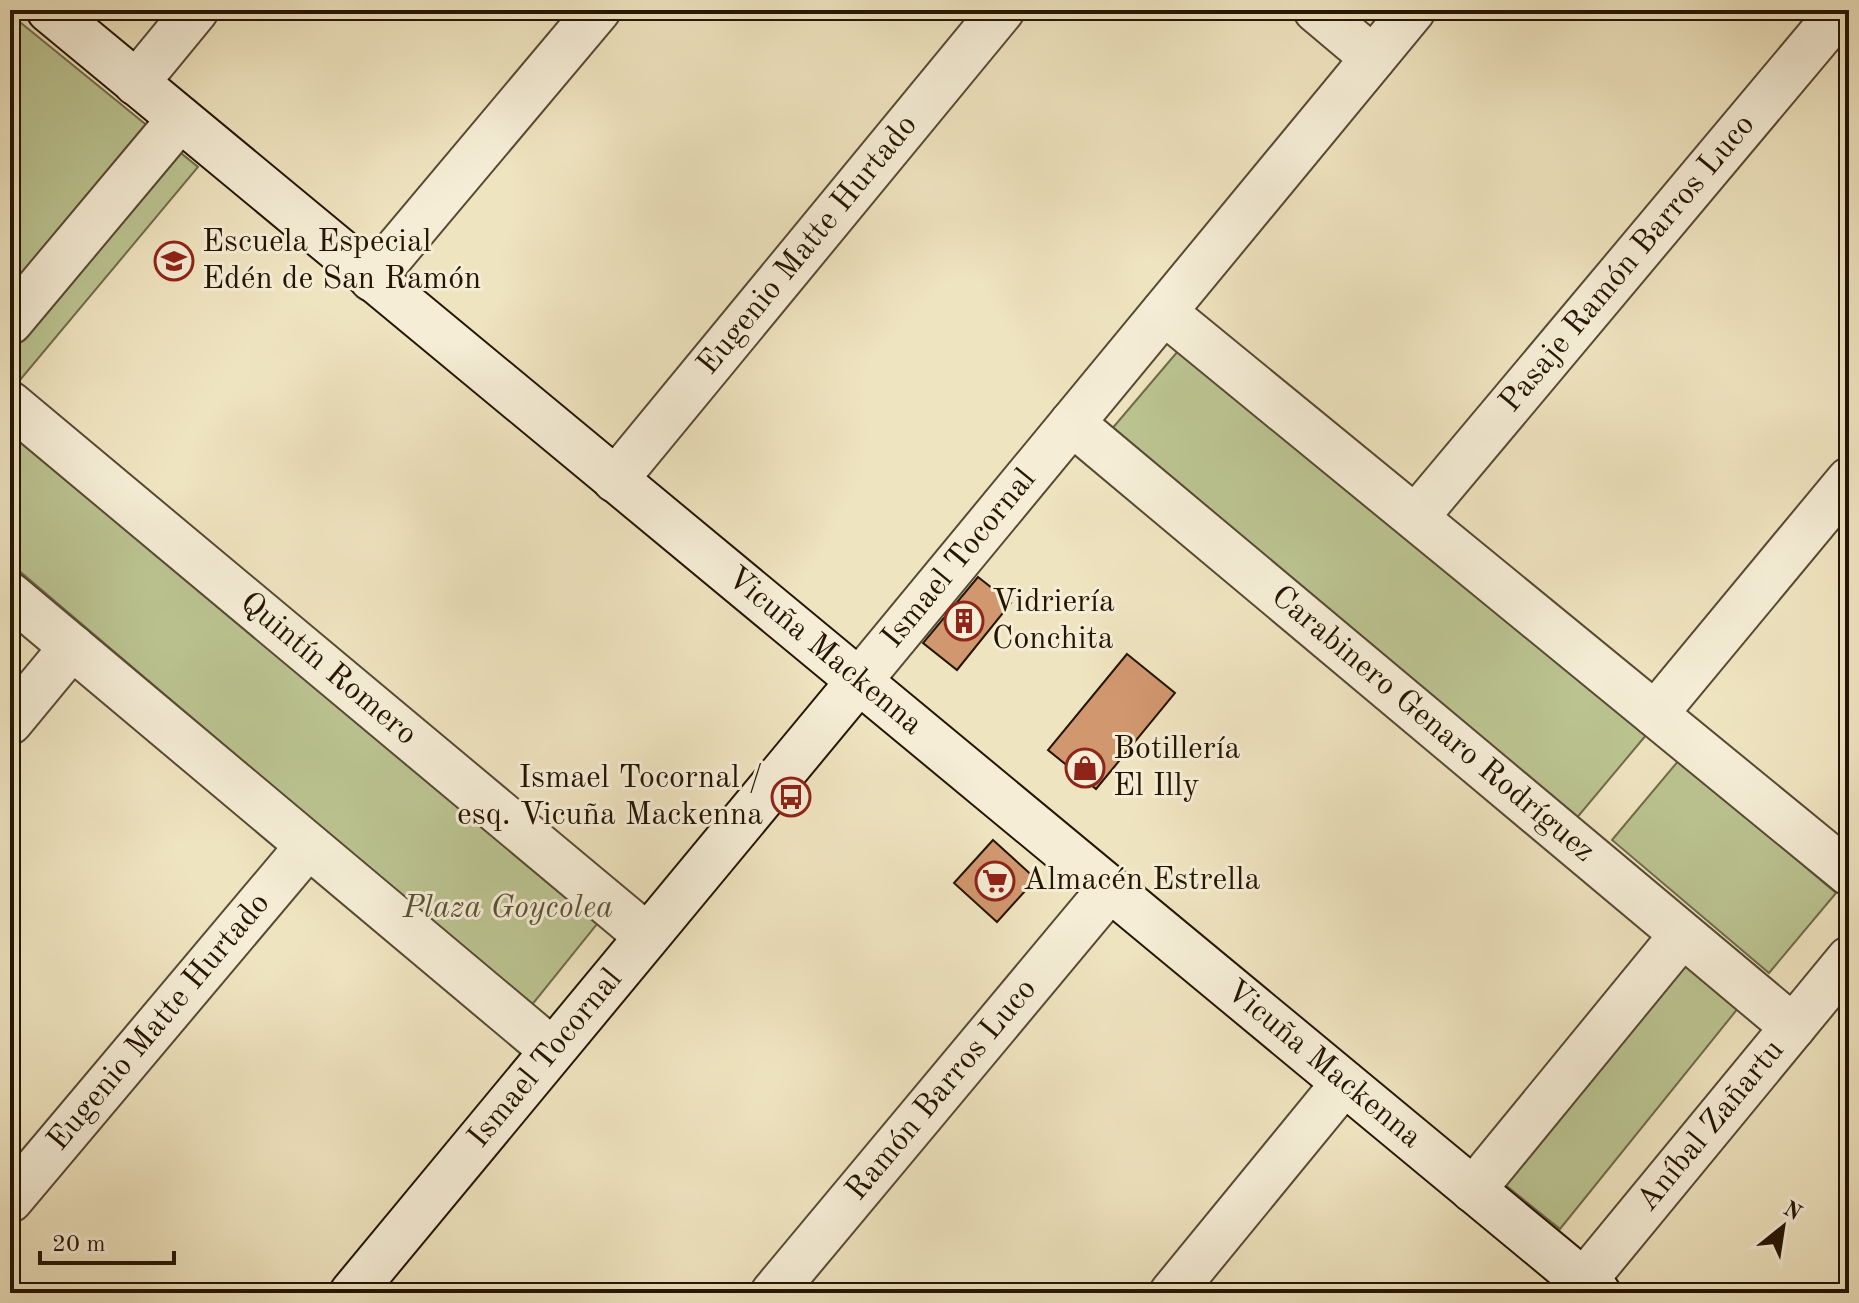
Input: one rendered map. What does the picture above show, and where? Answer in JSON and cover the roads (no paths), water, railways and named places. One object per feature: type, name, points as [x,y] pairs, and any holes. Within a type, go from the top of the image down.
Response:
[{"type":"street","name":"Vicuña Mackenna","points":[[49,10],[1473,1190],[1585,1289]]},
{"type":"street","points":[[136,83],[196,10]]},
{"type":"street","points":[[372,279],[598,10]]},
{"type":"street","name":"Eugenio Matte Hurtado","points":[[615,480],[1002,10]]},
{"type":"street","points":[[1316,10],[1373,58]]},
{"type":"street","name":"Ismael Tocornal","points":[[352,1293],[1413,10]]},
{"type":"street","name":"Pasaje Ramón Barros Luco","points":[[1416,517],[1841,10]]},
{"type":"street","points":[[10,322],[180,119]]},
{"type":"street","points":[[1164,312],[1849,873]]},
{"type":"street","name":"Quintín Romero","points":[[10,404],[647,936]]},
{"type":"street","name":"Carabinero Genaro Rodríguez","points":[[1072,423],[1793,1027]]},
{"type":"street","points":[[1655,714],[1849,480]]},
{"type":"street","points":[[10,595],[552,1050]]},
{"type":"street","points":[[10,722],[72,647]]},
{"type":"street","name":"Eugenio Matte Hurtado","points":[[10,1200],[308,846]]},
{"type":"street","name":"Ramón Barros Luco","points":[[773,1293],[1110,889]]},
{"type":"street","points":[[1473,1190],[1682,935]]},
{"type":"street","name":"Aníbal Zañartu","points":[[1585,1289],[1849,959]]},
{"type":"street","points":[[1172,1293],[1344,1083]]},
{"type":"place","name":"Escuela Especial Edén de San Ramón","points":[[174,261]]},
{"type":"place","name":"Vidriería Conchita","points":[[964,621]]},
{"type":"place","name":"Botillería El Illy","points":[[1085,768]]},
{"type":"place","name":"Ismael Tocornal / esq. Vicuña Mackenna","points":[[791,797]]},
{"type":"place","name":"Almacén Estrella","points":[[995,881]]},
{"type":"park label","name":"Plaza Goycolea","points":[[508,909]]}]
